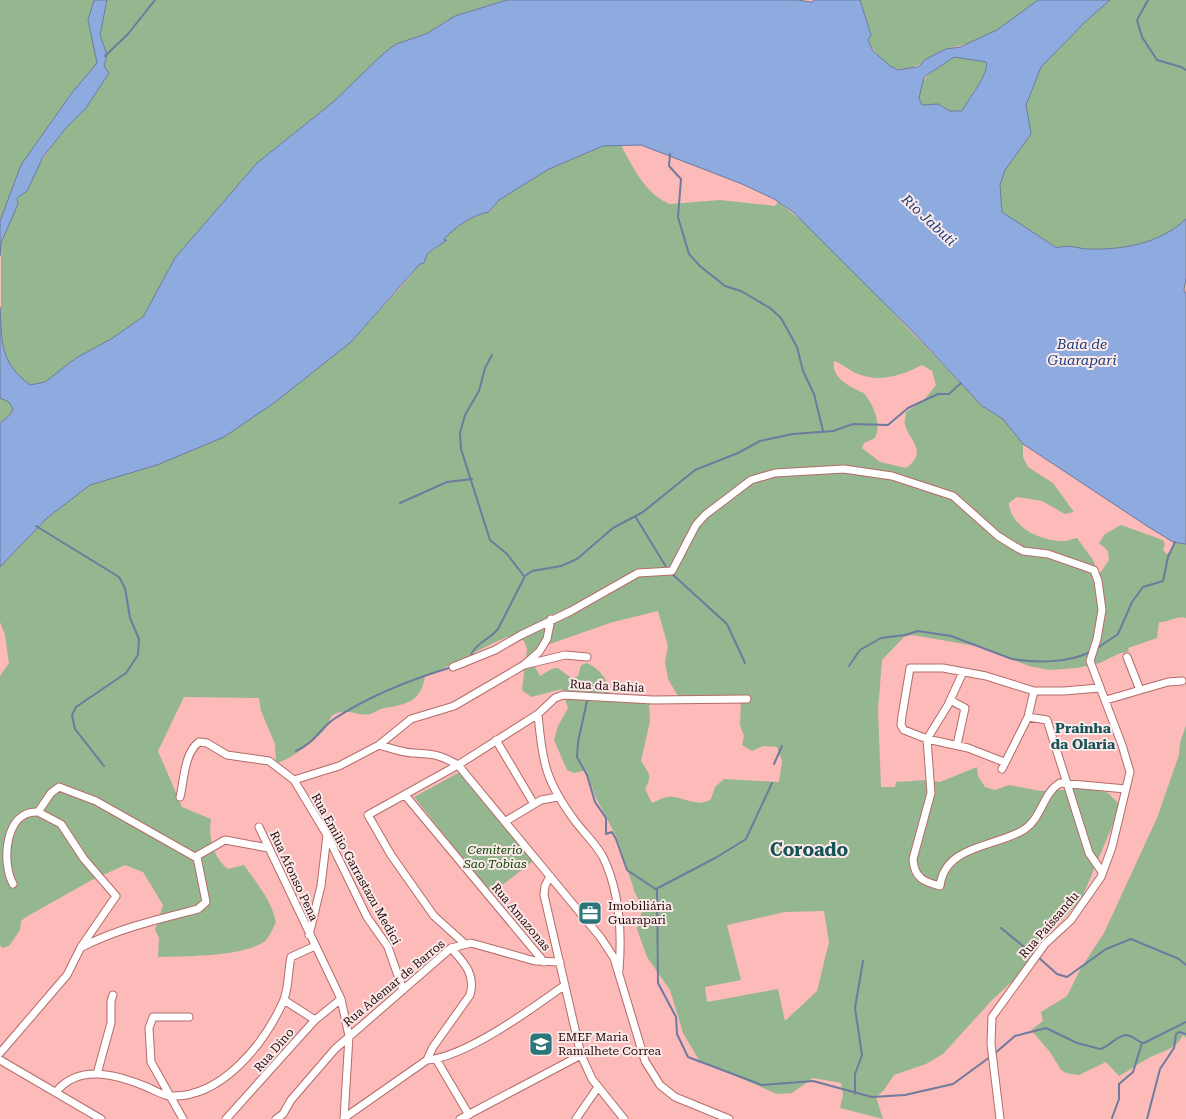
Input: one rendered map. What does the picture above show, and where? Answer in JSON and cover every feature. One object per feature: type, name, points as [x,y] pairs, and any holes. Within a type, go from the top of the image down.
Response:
[{"type":"street","name":"Rua Paíssandu","points":[[551,619],[571,611],[638,574],[672,571],[696,525],[705,515],[751,480],[775,473],[844,469],[892,476],[953,496],[1005,541],[1024,550],[1048,554],[1094,570],[1098,581],[1102,610],[1097,639],[1090,660],[1106,700],[1130,772],[1112,848],[1092,891],[1071,920],[1045,944],[992,1017],[991,1044],[1000,1119]]},
{"type":"street","points":[[524,665],[538,652],[547,639],[551,619]]},
{"type":"street","points":[[453,667],[496,650],[551,619]]},
{"type":"street","points":[[524,665],[565,655],[588,657]]},
{"type":"street","points":[[1127,657],[1140,690]]},
{"type":"street","name":"Rua Emilio Garrastazu Medici","points":[[403,990],[388,947],[367,917],[326,836],[294,780],[339,766],[380,745],[411,719],[454,706],[524,665]]},
{"type":"street","points":[[1034,691],[1028,717],[1003,766],[957,745],[927,740],[904,730],[901,725],[910,668],[943,668],[986,676],[1034,691],[1100,688]]},
{"type":"street","points":[[963,672],[950,700],[927,740],[931,794],[913,859],[914,870],[923,881],[940,886],[941,874],[946,868],[974,847],[1023,830],[1035,818],[1054,787],[1060,783],[1126,789]]},
{"type":"street","points":[[1106,700],[1168,682],[1182,681]]},
{"type":"street","name":"Rua da Bahia","points":[[464,943],[434,916],[391,855],[368,815],[458,766],[538,714],[555,698],[564,695],[653,700],[747,699]]},
{"type":"street","points":[[950,700],[965,708],[957,745]]},
{"type":"street","points":[[538,714],[542,757],[546,773],[558,797],[603,857],[615,892],[621,946],[618,973]]},
{"type":"street","points":[[1028,717],[1047,720],[1089,853],[1102,872]]},
{"type":"street","points":[[496,740],[534,804]]},
{"type":"street","points":[[180,798],[187,763],[194,748],[200,742],[206,743],[224,754],[270,761],[294,780]]},
{"type":"street","points":[[380,745],[410,752],[431,753],[444,757],[458,766],[506,821],[601,938],[614,958],[646,1061],[660,1085],[675,1097],[729,1119]]},
{"type":"street","points":[[38,812],[50,793],[61,787],[96,801],[187,854],[197,857],[225,840],[268,848]]},
{"type":"street","name":"Rua Amazonas","points":[[405,795],[544,962]]},
{"type":"street","points":[[506,821],[541,800],[558,797]]},
{"type":"street","points":[[0,1053],[67,975],[81,947],[114,899],[115,893],[84,858],[61,824],[38,812],[26,815],[11,830],[6,863],[13,884]]},
{"type":"street","name":"Rua Afonso Pena","points":[[259,827],[341,999],[349,1036],[344,1118]]},
{"type":"street","name":"Rua Afonso Pena","points":[[309,935],[321,886],[326,836]]},
{"type":"street","points":[[81,947],[135,925],[198,909],[206,902],[197,857]]},
{"type":"street","points":[[550,876],[545,886],[544,895],[581,1055],[598,1087],[624,1119]]},
{"type":"street","name":"Rua Ademar de Barros","points":[[281,1117],[291,1100],[349,1036],[451,948],[464,943],[477,944],[544,962],[560,962]]},
{"type":"street","points":[[56,1092],[63,1083],[83,1074],[97,1074],[137,1084],[171,1096],[188,1093],[212,1085],[230,1073],[253,1053],[265,1036],[284,1000],[291,957],[315,946]]},
{"type":"street","points":[[427,1060],[432,1047],[470,995],[473,986],[469,970],[451,948]]},
{"type":"street","points":[[344,1118],[427,1060],[436,1059],[473,1044],[521,1017],[564,985]]},
{"type":"street","points":[[97,1074],[111,1023],[111,1000],[113,995]]},
{"type":"street","name":"Rua Dino","points":[[226,1119],[315,1020],[341,999]]},
{"type":"street","points":[[284,1000],[315,1020]]},
{"type":"street","points":[[183,1119],[171,1096],[163,1087],[151,1062],[150,1021],[155,1017],[189,1017]]},
{"type":"street","points":[[460,1119],[469,1117],[581,1055]]},
{"type":"street","points":[[436,1059],[469,1117]]},
{"type":"street","points":[[0,1060],[102,1119]]},
{"type":"street","points":[[576,1119],[598,1087]]},
{"type":"green space","points":[[0,0],[94,0],[88,20],[98,63],[71,94],[21,165],[0,221]]},
{"type":"green space","points":[[107,0],[507,0],[455,16],[426,34],[396,44],[383,54],[332,103],[257,163],[175,258],[143,317],[111,339],[76,358],[45,382],[30,385],[12,368],[1,346],[1,243],[18,204],[17,198],[53,145],[109,73],[104,66],[107,55],[100,35]]},
{"type":"green space","points":[[860,0],[1038,0],[988,35],[945,50],[915,67],[898,69],[888,65],[880,58],[868,40],[871,34]]},
{"type":"green space","points":[[1110,0],[1186,0],[1186,219],[1175,228],[1152,240],[1127,247],[1087,249],[1068,246],[1057,248],[1002,212],[1000,185],[1005,170],[1031,134],[1026,105],[1041,67],[1085,22]]},
{"type":"green space","points":[[954,57],[986,62],[982,80],[962,111],[950,111],[941,105],[922,105],[919,89],[922,82],[933,71]]},
{"type":"green space","points":[[621,145],[635,171],[647,187],[661,200],[670,204],[720,200],[775,206],[778,202],[818,234],[982,406],[1003,419],[1023,444],[1023,457],[1028,467],[1053,483],[1074,512],[1065,514],[1042,501],[1017,497],[1009,503],[1011,512],[1021,526],[1028,531],[1054,540],[1064,541],[1077,538],[1093,560],[1099,575],[1109,560],[1108,551],[1099,543],[1105,534],[1121,525],[1163,540],[1165,545],[1163,549],[1166,554],[1173,550],[1173,542],[1186,544],[1186,618],[1179,617],[1159,622],[1157,638],[1128,648],[1129,651],[1100,663],[1077,668],[1049,670],[1029,666],[976,646],[912,635],[904,637],[882,660],[878,710],[881,787],[895,787],[896,782],[928,780],[940,782],[977,767],[978,776],[985,787],[995,790],[1009,785],[1040,791],[1094,788],[1108,793],[1119,804],[1119,810],[1081,900],[1045,937],[1015,979],[993,999],[943,1054],[926,1064],[894,1075],[884,1090],[876,1097],[883,1119],[840,1108],[843,1095],[841,1083],[813,1078],[792,1093],[777,1094],[699,1060],[683,1033],[670,990],[647,957],[637,929],[643,908],[635,893],[617,838],[595,796],[586,770],[574,773],[567,770],[554,740],[558,726],[568,708],[562,689],[531,697],[522,690],[527,649],[524,641],[513,635],[425,676],[420,692],[404,704],[380,709],[365,715],[338,712],[333,715],[322,733],[310,743],[295,754],[276,763],[275,744],[261,711],[259,698],[184,697],[158,751],[182,807],[211,819],[211,840],[219,859],[228,869],[244,865],[267,899],[276,922],[264,942],[241,951],[228,953],[158,957],[159,938],[155,930],[163,905],[143,872],[125,865],[90,881],[26,917],[21,921],[20,930],[9,946],[2,948],[0,945],[0,676],[9,663],[5,635],[0,622],[0,567],[47,518],[90,485],[157,465],[185,453],[274,403],[351,342],[409,278],[427,254],[437,248],[453,229],[479,214],[490,212],[499,200],[549,169],[604,146]],"holes":[[[834,361],[858,374],[875,378],[899,375],[922,365],[932,371],[936,385],[924,400],[906,412],[905,425],[917,451],[913,462],[906,468],[880,462],[862,448],[864,443],[875,438],[877,432],[876,414],[864,393],[848,385],[838,377],[835,372]],[[658,611],[668,646],[665,662],[668,679],[678,696],[741,698],[740,725],[744,736],[742,745],[752,751],[763,746],[777,747],[782,761],[779,782],[724,779],[715,787],[711,799],[706,802],[700,803],[668,797],[652,803],[645,789],[649,781],[649,775],[641,761],[650,721],[649,705],[655,701],[608,697],[609,692],[604,677],[587,663],[581,665],[578,676],[573,678],[558,668],[552,669],[540,676],[533,663],[526,661],[541,644],[544,646],[613,622]],[[824,911],[829,942],[817,991],[785,1021],[778,989],[707,1002],[705,987],[741,980],[727,925],[785,912]]]},
{"type":"green space","points":[[0,398],[9,402],[13,409],[10,415],[0,423]]},
{"type":"green space","points":[[1186,725],[1186,1038],[1183,1035],[1172,1048],[1152,1056],[1119,1076],[1106,1062],[1079,1075],[1066,1073],[1061,1070],[1050,1052],[1031,1030],[1043,1021],[1041,1012],[1067,996],[1081,968],[1104,933],[1157,818],[1179,755],[1180,743]]},
{"type":"green space","name":"Cemiterio Sao Tobias","points":[[460,772],[533,861],[491,894],[414,797]]},
{"type":"water","points":[[94,0],[107,0],[100,35],[107,55],[104,66],[109,73],[86,108],[66,128],[43,157],[27,191],[17,198],[18,204],[1,243],[0,256],[0,221],[21,165],[71,94],[97,63],[88,20]]},
{"type":"water","name":"Baía de Guarapari","points":[[507,0],[797,0],[812,2],[814,0],[860,0],[871,35],[868,40],[873,51],[890,66],[898,70],[918,67],[926,59],[946,49],[960,47],[997,30],[1038,0],[1110,0],[1085,22],[1041,67],[1026,105],[1031,134],[1005,170],[1000,185],[1002,212],[1057,248],[1068,246],[1087,249],[1127,247],[1152,240],[1175,228],[1186,219],[1186,278],[1184,290],[1186,294],[1186,544],[1173,542],[1023,444],[1003,419],[982,406],[912,331],[793,212],[774,199],[742,184],[641,145],[603,146],[549,169],[499,200],[489,212],[464,222],[443,240],[447,240],[427,254],[424,263],[420,264],[351,342],[274,403],[224,437],[157,465],[90,485],[47,518],[0,567],[0,423],[10,415],[13,409],[9,402],[0,398],[0,307],[2,342],[8,360],[20,377],[30,385],[45,382],[76,358],[111,339],[143,317],[175,258],[257,163],[332,103],[396,44],[426,34],[455,16]],"holes":[[[954,57],[986,62],[985,73],[962,111],[950,111],[938,104],[922,105],[919,98],[924,77]]]},
{"type":"waterway","points":[[105,56],[128,34],[155,0]]},
{"type":"waterway","points":[[1148,0],[1137,20],[1142,37],[1157,60],[1186,70]]},
{"type":"waterway","points":[[670,154],[669,166],[681,179],[678,217],[689,254],[700,266],[725,286],[741,291],[770,308],[781,318],[797,347],[803,371],[814,394],[823,431]]},
{"type":"waterway","points":[[492,355],[485,368],[479,391],[465,415],[460,433],[461,449],[490,540],[507,554],[524,576]]},
{"type":"waterway","points":[[470,657],[475,648],[498,629],[525,576],[532,571],[561,566],[577,559],[613,528],[643,512],[695,470],[738,453],[760,441],[793,434],[833,431],[853,424],[888,425],[908,408],[938,394],[949,394],[961,383]]},
{"type":"waterway","points":[[400,503],[447,482],[472,479]]},
{"type":"waterway","points":[[635,516],[668,570]]},
{"type":"waterway","points":[[36,526],[119,577],[125,588],[130,618],[139,639],[138,655],[126,673],[76,707],[72,715],[75,729],[104,766]]},
{"type":"waterway","points":[[1096,649],[1118,634],[1132,602],[1143,587],[1163,581],[1168,557],[1175,542]]},
{"type":"waterway","points":[[671,573],[727,624],[745,663]]},
{"type":"waterway","points":[[849,666],[860,650],[881,638],[905,635],[918,631],[951,636],[1012,659],[1062,660],[1082,656],[1090,652]]},
{"type":"waterway","points":[[296,751],[309,743],[324,727],[347,711],[406,683],[452,667]]},
{"type":"waterway","points":[[587,701],[578,742],[577,757],[587,775],[595,802],[606,818],[606,834],[612,832],[627,870],[657,890],[658,983],[676,1017],[677,1034],[688,1057],[762,1085],[813,1081],[872,1097],[905,1095],[953,1084],[990,1057]]},
{"type":"waterway","points":[[774,764],[782,746]]},
{"type":"waterway","points":[[656,889],[717,857],[746,839],[772,783]]},
{"type":"waterway","points":[[1001,928],[1034,955]]},
{"type":"waterway","points":[[1038,957],[1057,974],[1067,977],[1106,949],[1131,939],[1179,959],[1186,965]]},
{"type":"waterway","points":[[855,1094],[855,1074],[862,1055],[855,1008],[863,961]]},
{"type":"waterway","points":[[994,1054],[1015,1036],[1046,1028],[1077,1043],[1100,1049],[1119,1037],[1126,1035],[1144,1043],[1186,1022]]},
{"type":"waterway","points":[[1147,1119],[1160,1069],[1174,1048],[1176,1034],[1179,1032],[1186,1034]]},
{"type":"waterway","points":[[1112,1118],[1119,1099],[1119,1084],[1133,1072],[1142,1043]]},
{"type":"place","name":"Imobiliária Guarapari","points":[[590,913]]},
{"type":"place","name":"EMEF Maria Ramalhete Correa","points":[[541,1044]]},
{"type":"district","name":"Prainha da Olaria","points":[[1083,736]]},
{"type":"district","name":"Coroado","points":[[809,849]]},
{"type":"water label","name":"Rio Jabuti","points":[[929,220]]}]
